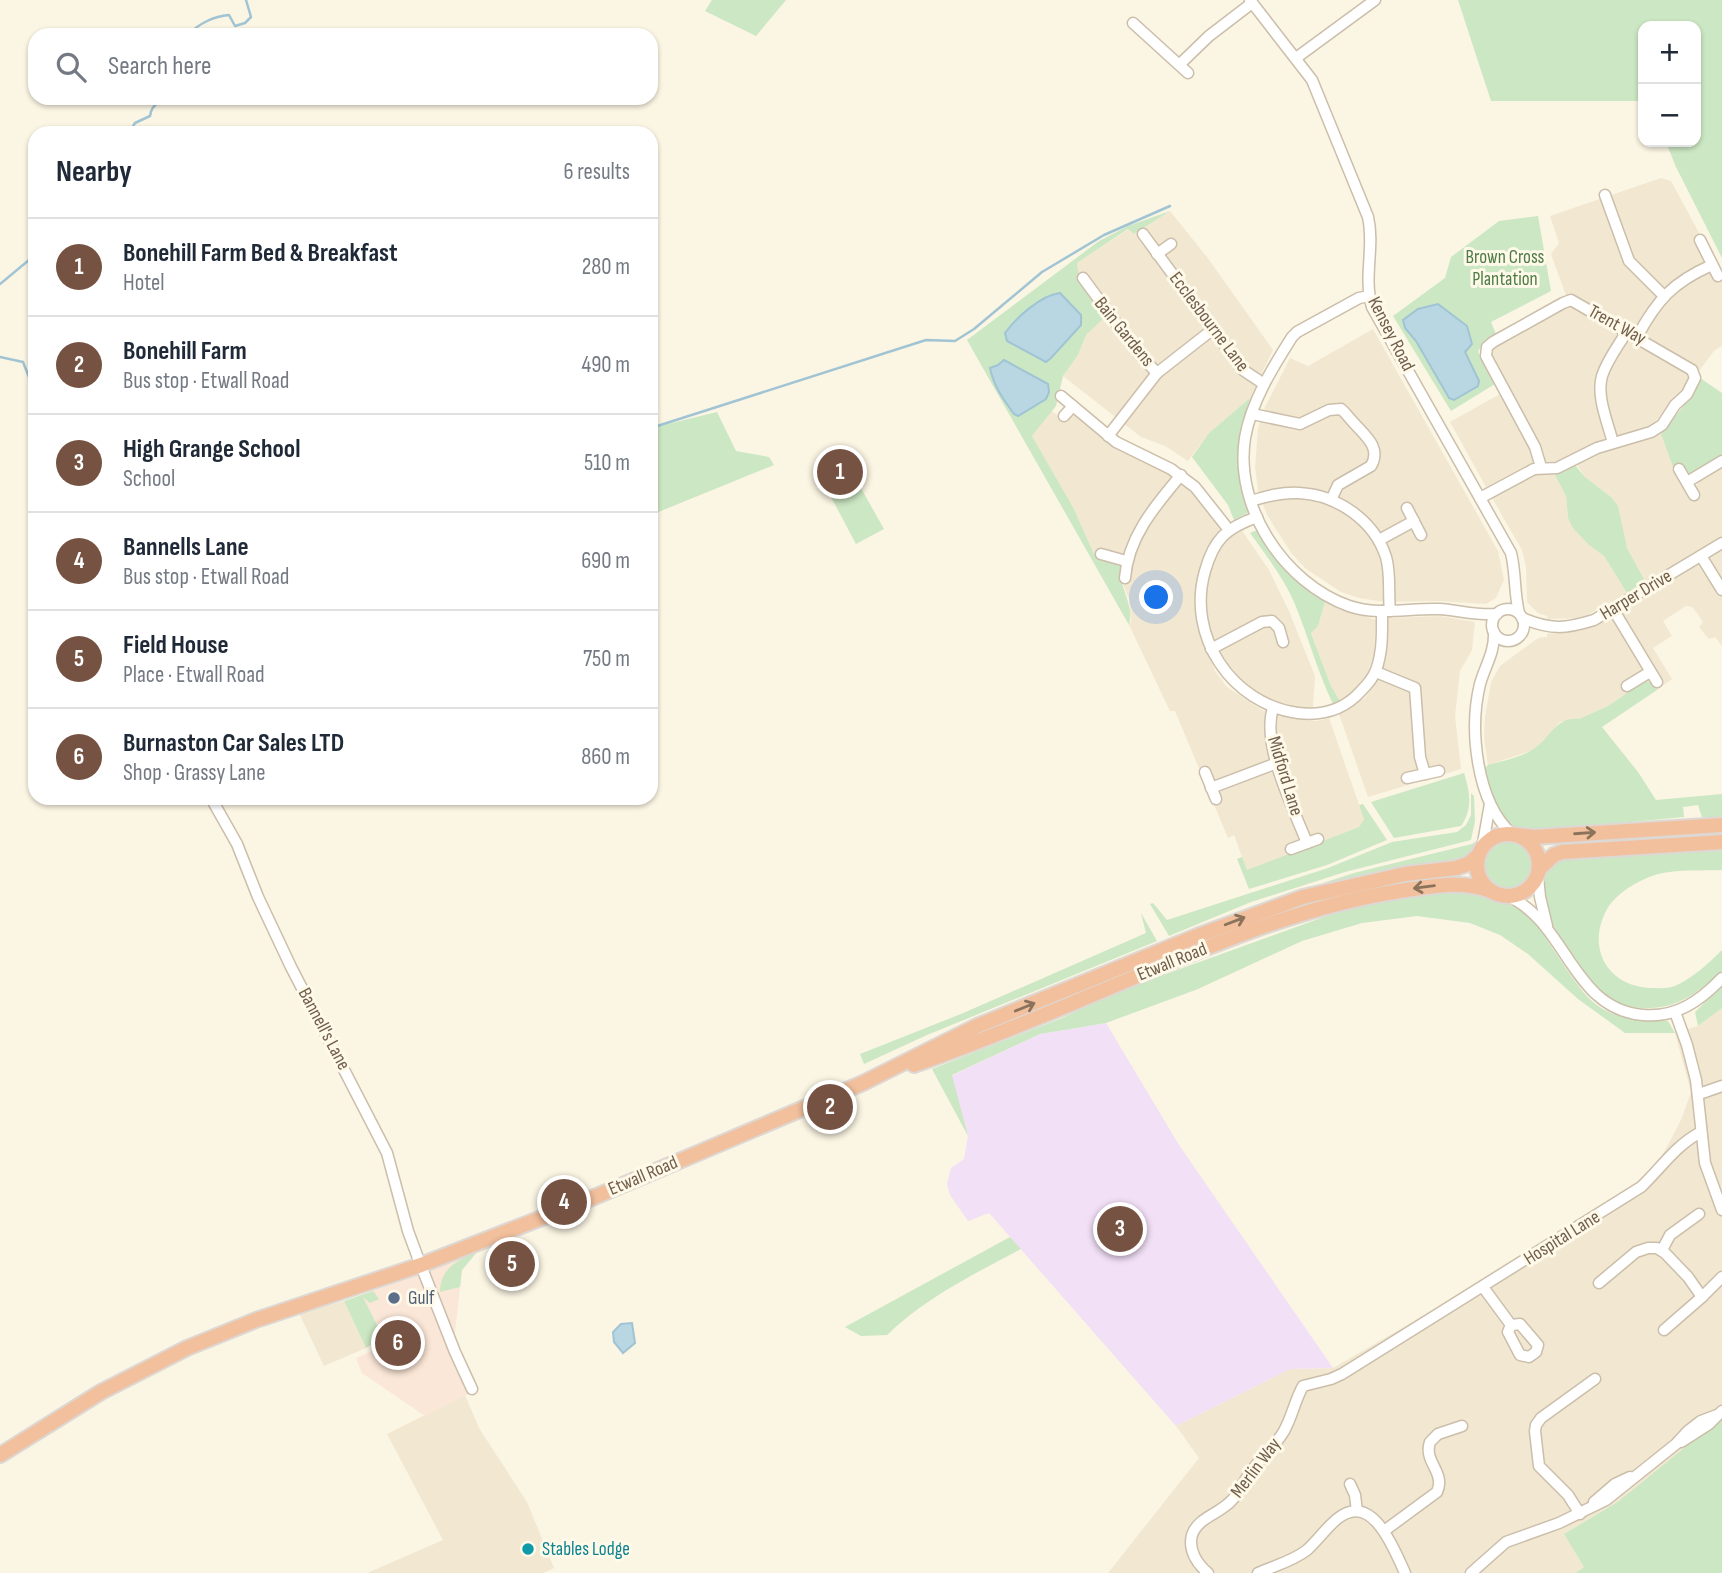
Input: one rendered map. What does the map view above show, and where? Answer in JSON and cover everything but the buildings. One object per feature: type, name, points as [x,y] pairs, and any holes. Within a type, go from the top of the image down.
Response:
[{"type":"highway","points":[[1722,825],[1542,836],[1515,835],[1492,839],[1480,852],[1478,873],[1491,891],[1507,897],[1522,894],[1534,883],[1539,872],[1554,855],[1562,852],[1722,842]]},
{"type":"highway","points":[[1515,835],[1534,848],[1539,872]]},
{"type":"highway","name":"Etwall Road","points":[[0,1455],[101,1391],[187,1348],[256,1320],[421,1265],[642,1177],[863,1083],[970,1030],[1240,919],[1303,897],[1359,883],[1456,868],[1468,864],[1480,852]]},
{"type":"highway","name":"Etwall Road","points":[[863,1083],[968,1047],[1199,951],[1289,917],[1356,899],[1415,888],[1462,884],[1491,891]]},
{"type":"street","points":[[1296,58],[1376,0]]},
{"type":"street","points":[[1180,64],[1251,1]]},
{"type":"street","name":"Kensey Road","points":[[1251,1],[1296,58],[1319,94],[1368,217],[1371,237],[1367,275],[1369,296],[1380,322],[1511,553],[1515,568],[1514,592],[1521,616]]},
{"type":"street","points":[[1133,23],[1188,73]]},
{"type":"street","points":[[1605,195],[1629,261],[1663,295]]},
{"type":"street","name":"Ecclesbourne Lane","points":[[1143,234],[1243,370],[1264,384]]},
{"type":"street","points":[[1700,240],[1718,276]]},
{"type":"street","name":"Ecclesbourne Lane","points":[[1157,254],[1171,244]]},
{"type":"street","points":[[1637,337],[1663,295],[1686,278],[1712,265]]},
{"type":"street","name":"Bain Gardens","points":[[1083,278],[1140,355],[1157,373]]},
{"type":"street","name":"Bain Gardens","points":[[1080,297],[1091,290]]},
{"type":"street","points":[[1369,296],[1359,298],[1297,332],[1264,384],[1245,437],[1244,459],[1251,501],[1257,517],[1295,573],[1314,588],[1349,606],[1386,611],[1438,609],[1475,615],[1511,610],[1521,616],[1524,628],[1491,656]]},
{"type":"street","name":"Trent Way","points":[[1480,498],[1534,468],[1557,468],[1590,450],[1657,429],[1687,394],[1695,378],[1689,366],[1574,302],[1567,301],[1486,347],[1486,356],[1535,447],[1541,467]]},
{"type":"street","points":[[1108,436],[1157,373],[1212,330]]},
{"type":"street","points":[[1613,443],[1601,382],[1627,331]]},
{"type":"street","points":[[1061,396],[1121,445],[1181,475],[1195,487],[1229,530]]},
{"type":"street","points":[[1064,416],[1073,406]]},
{"type":"street","points":[[1252,414],[1300,424],[1329,410],[1341,409],[1363,430],[1374,447],[1374,461],[1371,466],[1338,485],[1331,500]]},
{"type":"street","points":[[1687,482],[1722,461]]},
{"type":"street","points":[[1679,469],[1694,495]]},
{"type":"street","points":[[1125,578],[1126,561],[1132,542],[1181,475]]},
{"type":"street","points":[[1251,501],[1271,495],[1298,492],[1331,500],[1360,517],[1379,540],[1386,558],[1386,611],[1376,672],[1358,694],[1332,712],[1302,713],[1273,708],[1251,696],[1233,681],[1211,649],[1202,621],[1200,595],[1210,554],[1229,530],[1257,517]]},
{"type":"street","points":[[1407,508],[1421,535]]},
{"type":"street","points":[[1379,540],[1414,521]]},
{"type":"street","name":"Harper Drive","points":[[1515,638],[1544,627],[1580,624],[1613,609],[1722,543]]},
{"type":"street","points":[[1101,554],[1126,561]]},
{"type":"street","points":[[1701,556],[1722,590]]},
{"type":"street","points":[[1514,592],[1510,602],[1499,613],[1493,630],[1491,656],[1480,685],[1475,725],[1476,745],[1490,804],[1505,828],[1515,835]]},
{"type":"street","points":[[1613,609],[1657,682]]},
{"type":"street","points":[[1475,615],[1502,640],[1515,638]]},
{"type":"street","name":"Harper Drive","points":[[1521,616],[1544,627]]},
{"type":"street","points":[[1211,649],[1262,622],[1272,621],[1279,628],[1283,642]]},
{"type":"street","points":[[1376,672],[1415,688],[1420,757],[1425,774]]},
{"type":"street","points":[[1627,686],[1650,672]]},
{"type":"street","name":"Midford Lane","points":[[1273,708],[1270,721],[1277,763],[1307,843]]},
{"type":"street","points":[[1211,788],[1277,763]]},
{"type":"street","points":[[1407,779],[1439,771]]},
{"type":"street","points":[[1205,772],[1216,799]]},
{"type":"street","points":[[1480,852],[1490,804]]},
{"type":"street","name":"Bannell's Lane","points":[[215,805],[237,844],[291,967],[387,1153],[408,1231],[472,1389]]},
{"type":"street","name":"Midford Lane","points":[[1291,849],[1318,839]]},
{"type":"street","points":[[1539,872],[1540,897],[1548,930]]},
{"type":"street","points":[[1507,897],[1527,907],[1548,930],[1585,984],[1602,1000],[1618,1009],[1637,1015],[1658,1016],[1675,1012],[1701,998],[1722,978]]},
{"type":"street","points":[[1675,1012],[1687,1045],[1699,1094],[1700,1132],[1705,1163],[1722,1210]]},
{"type":"street","points":[[1699,1094],[1722,1086]]},
{"type":"street","name":"Hospital Lane","points":[[1303,1386],[1342,1374],[1642,1187],[1687,1139],[1700,1132]]},
{"type":"street","points":[[1662,1250],[1670,1235],[1699,1214]]},
{"type":"street","points":[[1599,1283],[1636,1252],[1648,1248],[1662,1250],[1703,1297]]},
{"type":"street","points":[[1664,1330],[1722,1277]]},
{"type":"street","points":[[1483,1287],[1511,1325]]},
{"type":"street","points":[[1585,1511],[1539,1466],[1535,1425],[1595,1379]]},
{"type":"street","name":"Merlin Way","points":[[1208,1573],[1193,1555],[1193,1533],[1200,1522],[1233,1500],[1251,1471],[1274,1447],[1286,1428],[1303,1386]]},
{"type":"street","points":[[1471,1573],[1506,1542],[1585,1511],[1615,1493],[1676,1444],[1693,1437],[1719,1413]]},
{"type":"street","points":[[1384,1531],[1437,1492],[1439,1476],[1429,1457],[1430,1442],[1438,1434],[1462,1426]]},
{"type":"street","points":[[1350,1484],[1356,1498],[1357,1511]]},
{"type":"street","points":[[1258,1573],[1301,1554],[1336,1520],[1346,1513],[1357,1511],[1368,1514],[1384,1531],[1405,1573]]},
{"type":"shaded area","points":[[1661,178],[1671,181],[1722,275],[1722,346],[1715,350],[1698,372],[1694,364],[1685,387],[1668,404],[1654,424],[1661,434],[1672,469],[1690,498],[1698,492],[1696,486],[1699,482],[1722,468],[1722,646],[1715,637],[1709,639],[1699,627],[1703,622],[1697,613],[1692,607],[1686,606],[1663,621],[1672,636],[1653,648],[1672,679],[1657,690],[1651,682],[1643,682],[1608,706],[1579,719],[1560,722],[1534,750],[1488,765],[1484,737],[1485,717],[1491,682],[1500,666],[1538,638],[1598,624],[1655,591],[1645,581],[1627,548],[1611,497],[1585,477],[1570,454],[1558,461],[1534,462],[1486,487],[1450,422],[1509,389],[1490,354],[1491,348],[1569,304],[1551,254],[1559,243],[1550,216]]},
{"type":"shaded area","points":[[1170,211],[1207,257],[1273,350],[1250,398],[1209,433],[1188,461],[1165,446],[1141,437],[1063,376],[1078,355],[1086,335],[1105,316],[1079,277],[1077,263],[1129,229],[1134,234]]},
{"type":"shaded area","points":[[1373,329],[1498,551],[1504,580],[1496,598],[1486,604],[1384,602],[1341,592],[1305,568],[1292,554],[1267,515],[1258,490],[1255,467],[1258,428],[1265,407],[1290,358],[1308,366]]},
{"type":"shaded area","points":[[1052,411],[1066,422],[1071,416],[1076,416],[1116,448],[1168,474],[1191,491],[1202,504],[1220,529],[1207,547],[1195,589],[1197,624],[1215,671],[1227,687],[1262,710],[1303,720],[1329,718],[1364,819],[1359,827],[1247,871],[1234,835],[1228,838],[1175,711],[1170,711],[1129,625],[1129,599],[1122,582],[1122,565],[1094,554],[1073,507],[1032,436]]},
{"type":"shaded area","points":[[1543,473],[1555,475],[1566,496],[1568,518],[1589,545],[1604,556],[1627,593],[1582,618],[1548,619],[1527,602],[1526,567],[1522,550],[1492,498],[1532,476]]},
{"type":"shaded area","points":[[1241,529],[1269,570],[1289,611],[1315,676],[1313,708],[1290,706],[1267,698],[1248,687],[1222,660],[1208,629],[1206,593],[1214,559],[1229,536]]},
{"type":"shaded area","points":[[1325,602],[1376,620],[1374,652],[1367,676],[1351,694],[1340,701],[1331,686],[1311,632],[1318,626]]},
{"type":"shaded area","points":[[1440,616],[1475,622],[1472,650],[1460,671],[1455,716],[1461,769],[1368,797],[1339,714],[1365,698],[1378,679],[1386,651],[1388,618]]},
{"type":"shaded area","points":[[1722,1008],[1722,1417],[1619,1501],[1564,1534],[1584,1567],[1575,1573],[1108,1573],[1199,1458],[1176,1426],[1290,1369],[1333,1368],[1457,1296],[1639,1181],[1662,1156],[1681,1120],[1691,1092],[1675,1033],[1698,1026]]},
{"type":"shaded area","points":[[1106,1023],[1179,1145],[1333,1368],[1290,1369],[1176,1426],[989,1213],[968,1221],[950,1195],[947,1184],[951,1168],[964,1159],[968,1136],[951,1076],[1040,1034]]},
{"type":"shaded area","points":[[477,1252],[462,1270],[454,1341],[476,1390],[425,1416],[362,1373],[356,1358],[386,1345],[362,1295]]},
{"type":"shaded area","points":[[344,1301],[366,1348],[324,1366],[299,1313]]},
{"type":"shaded area","points":[[465,1395],[479,1428],[527,1502],[554,1568],[543,1573],[367,1573],[443,1540],[387,1434]]},
{"type":"green space","points":[[712,0],[786,0],[756,36],[705,11]]},
{"type":"green space","points":[[1458,0],[1722,0],[1722,258],[1668,147],[1701,147],[1701,21],[1638,21],[1638,101],[1491,101]]},
{"type":"green space","points":[[1170,211],[1134,234],[1128,229],[1077,263],[1079,277],[1106,316],[1086,335],[1078,355],[1063,376],[1056,406],[1032,436],[1073,507],[1094,554],[1122,564],[1122,583],[1130,609],[1129,625],[967,340],[1099,241],[1128,226]]},
{"type":"green space","name":"Brown Cross Plantation","points":[[1538,216],[1551,291],[1491,322],[1496,334],[1483,342],[1478,352],[1495,384],[1451,411],[1393,316],[1445,278],[1451,257],[1499,221]],"holes":[[[1412,314],[1465,352],[1479,381],[1448,398],[1416,341],[1405,328],[1404,321]]]},
{"type":"green space","points":[[1700,378],[1722,393],[1722,457],[1691,475],[1680,464],[1673,467],[1661,434],[1694,393]]},
{"type":"green space","points":[[1250,398],[1239,455],[1241,484],[1249,512],[1234,520],[1228,505],[1192,457],[1209,433]]},
{"type":"green space","points":[[717,412],[736,451],[769,457],[774,465],[658,512],[658,426]]},
{"type":"green space","points":[[1575,465],[1618,506],[1627,548],[1645,581],[1627,593],[1604,556],[1589,545],[1573,528],[1568,518],[1566,496],[1555,475]]},
{"type":"green space","points":[[858,483],[884,529],[856,544],[831,497]]},
{"type":"green space","points":[[1257,530],[1287,570],[1325,602],[1318,626],[1311,633],[1331,686],[1340,701],[1333,704],[1290,593],[1250,533]]},
{"type":"green space","points":[[1643,682],[1651,682],[1657,690],[1602,727],[1638,772],[1656,800],[1722,794],[1722,817],[1702,817],[1698,805],[1683,807],[1684,817],[1525,832],[1505,822],[1492,802],[1484,769],[1488,765],[1530,751],[1559,724],[1579,719],[1608,706]]},
{"type":"green space","points":[[1464,773],[1469,800],[1461,826],[1394,838],[1371,802]]},
{"type":"green space","points":[[1471,793],[1474,796],[1475,821],[1471,840],[1345,872],[1251,902],[1169,936],[1150,904],[1153,903],[1167,920],[1328,868],[1392,842],[1457,832],[1466,825],[1471,815]]},
{"type":"green space","points":[[1363,804],[1387,840],[1327,865],[1249,889],[1237,859],[1242,857],[1247,870],[1359,827],[1364,819],[1359,805]]},
{"type":"green space","points":[[1481,828],[1476,847],[1459,861],[1323,883],[1472,844],[1477,841]]},
{"type":"green space","points":[[1509,840],[1527,847],[1534,865],[1527,883],[1509,890],[1491,883],[1484,865],[1491,847]]},
{"type":"green space","points":[[1722,848],[1722,870],[1658,874],[1621,893],[1606,911],[1599,938],[1600,951],[1612,972],[1634,985],[1649,988],[1675,986],[1694,975],[1722,950],[1722,971],[1682,1001],[1663,1007],[1634,1007],[1606,996],[1591,982],[1574,959],[1549,917],[1544,886],[1550,866],[1570,856]]},
{"type":"green space","points":[[1462,893],[1504,903],[1527,915],[1587,996],[1598,1006],[1625,1017],[1668,1021],[1675,1033],[1625,1033],[1578,999],[1528,954],[1500,935],[1470,923],[1417,916],[1362,923],[1302,941],[1198,989],[1106,1023],[1040,1034],[952,1075],[968,1136],[932,1069],[1062,1018],[1119,991],[1332,914],[1383,900]]},
{"type":"green space","points":[[1141,913],[1157,941],[927,1035],[864,1064],[860,1054],[961,1014],[1146,933]]},
{"type":"green space","points":[[1722,986],[1722,1008],[1698,1026],[1695,1012]]},
{"type":"green space","points":[[1010,1237],[1021,1249],[934,1298],[887,1335],[861,1336],[845,1327]]},
{"type":"green space","points":[[477,1252],[462,1270],[460,1287],[440,1292],[446,1271],[463,1258]]},
{"type":"green space","points":[[373,1291],[379,1299],[370,1303],[363,1297],[383,1337],[366,1348],[344,1301]]},
{"type":"green space","points":[[1722,1417],[1722,1573],[1575,1573],[1584,1567],[1564,1534],[1619,1501]]},
{"type":"water","points":[[1060,293],[1081,315],[1081,325],[1051,358],[1046,362],[1007,341],[1005,333],[1022,314],[1045,298]]},
{"type":"water","points":[[1438,304],[1467,326],[1472,344],[1465,352],[1479,381],[1478,386],[1454,400],[1449,398],[1416,341],[1405,328],[1403,320],[1418,309]]},
{"type":"water","points":[[1004,360],[1048,384],[1046,399],[1018,416],[999,392],[990,368]]},
{"type":"water","points":[[632,1323],[635,1343],[623,1353],[614,1342],[613,1332],[621,1324]]},
{"type":"waterway","points":[[196,28],[207,21],[229,15],[235,26],[245,23],[251,17],[246,0]]},
{"type":"waterway","points":[[133,126],[150,116],[155,105]]},
{"type":"waterway","points":[[658,426],[926,340],[955,341],[974,329],[1042,272],[1104,235],[1170,206]]},
{"type":"waterway","points":[[0,284],[28,261]]},
{"type":"waterway","points":[[0,357],[23,362],[28,374]]},
{"type":"place","name":"Bonehill Farm Bed & Breakfast","points":[[840,472]]},
{"type":"place","name":"Bonehill Farm","points":[[830,1107]]},
{"type":"place","name":"Bannells Lane","points":[[564,1202]]},
{"type":"place","name":"High Grange School","points":[[1120,1229]]},
{"type":"place","name":"Field House","points":[[512,1264]]},
{"type":"place","name":"Gulf","points":[[394,1298]]},
{"type":"place","name":"Burnaston Car Sales LTD","points":[[398,1343]]},
{"type":"place","name":"Stables Lodge","points":[[528,1549]]}]
